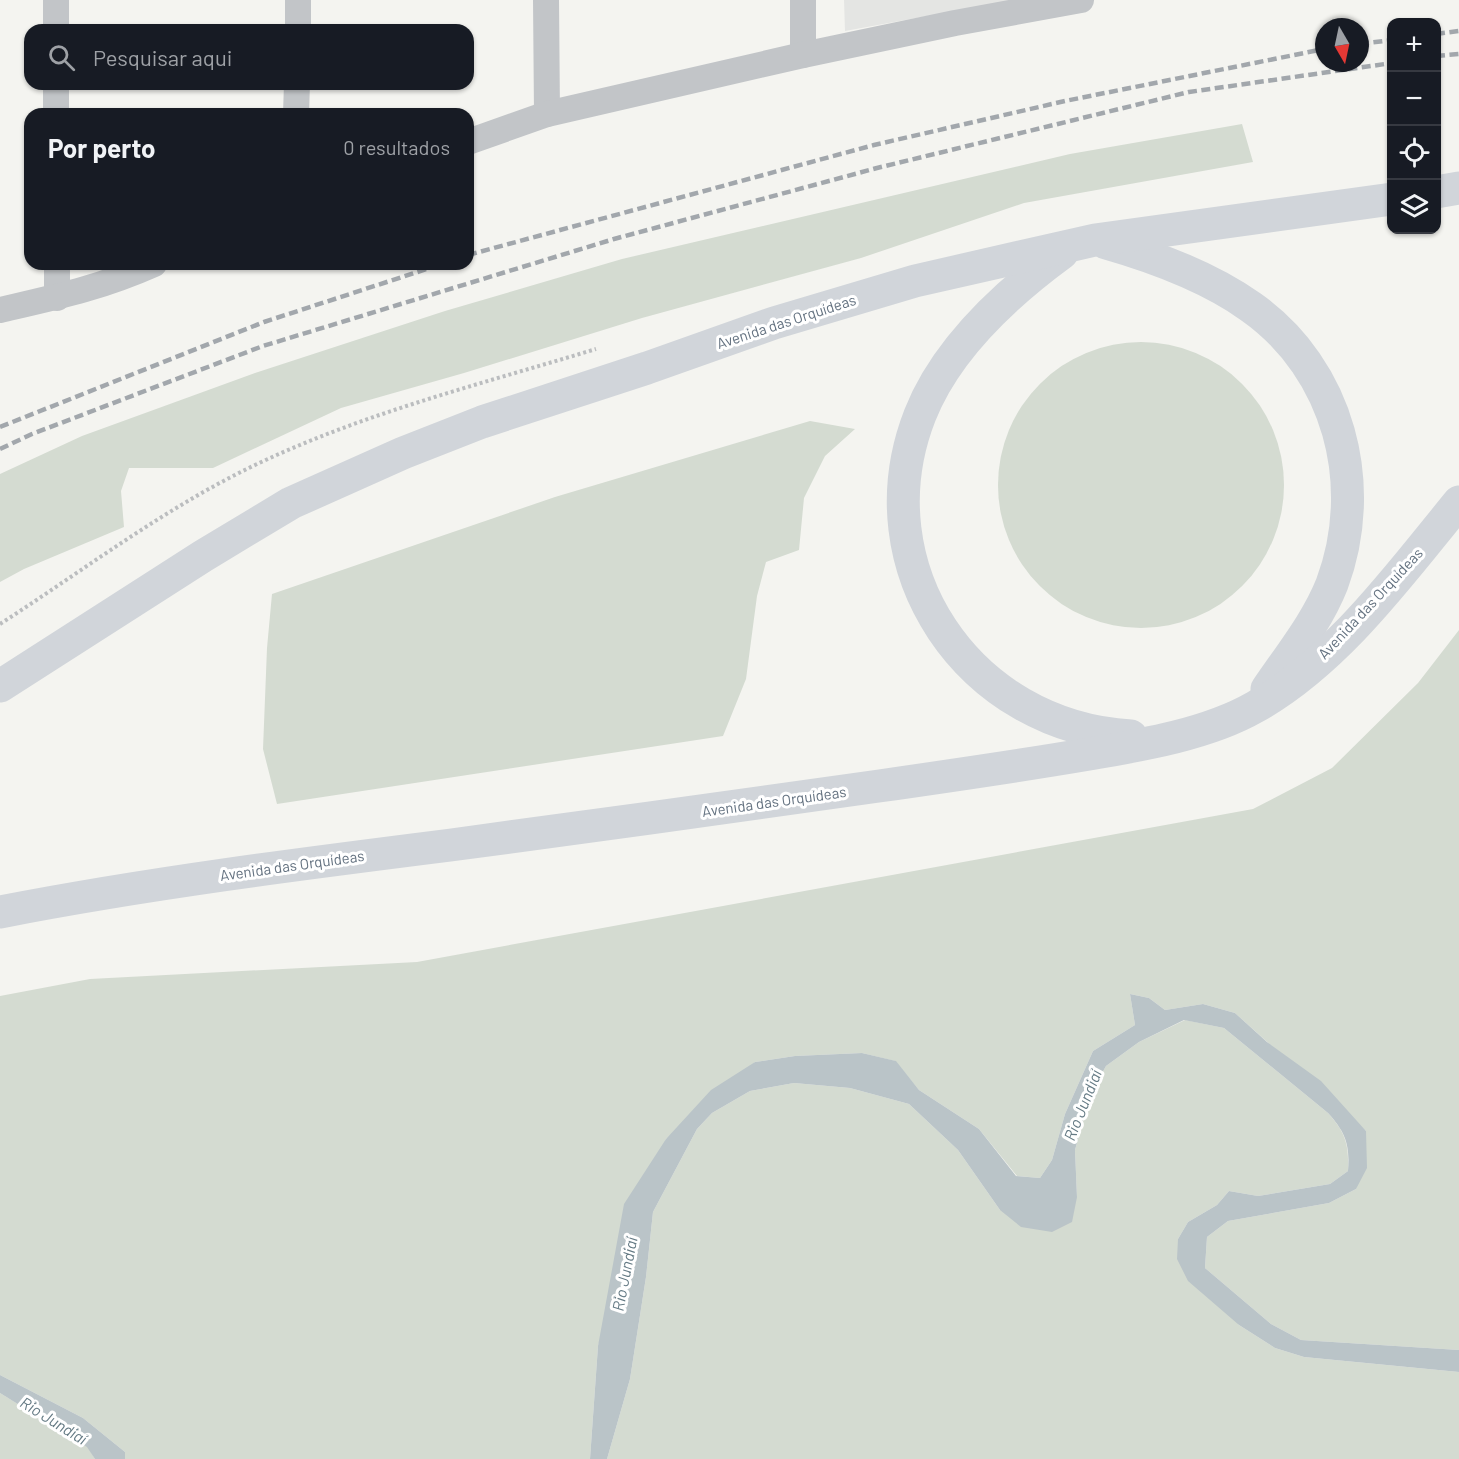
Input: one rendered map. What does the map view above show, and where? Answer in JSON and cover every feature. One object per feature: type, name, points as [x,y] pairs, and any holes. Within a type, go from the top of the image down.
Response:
[{"type":"main road","points":[[1441,191],[1459,188]]},
{"type":"main road","name":"Avenida das Orquídeas","points":[[0,686],[203,556],[291,503],[403,453],[482,422],[647,368],[774,323],[915,281],[1083,243],[1387,200]]},
{"type":"main road","points":[[1194,730],[1154,736],[1092,732],[1052,720],[1015,701],[975,670],[942,630],[922,594],[910,555],[904,514],[905,473],[914,433],[929,395],[951,360],[998,306],[1026,280],[1083,243],[1141,254],[1220,288],[1252,307],[1280,331],[1304,359],[1323,390],[1337,424],[1345,460],[1348,497],[1345,533],[1337,569],[1327,595],[1313,621],[1254,707]]},
{"type":"main road","name":"Avenida das Orquídeas","points":[[0,912],[194,878],[692,813],[1006,768],[1140,745],[1214,725],[1254,707],[1287,686],[1339,641],[1459,502]]},
{"type":"street","points":[[56,0],[56,24]]},
{"type":"street","points":[[298,0],[298,24]]},
{"type":"street","points":[[546,0],[547,114]]},
{"type":"street","points":[[803,0],[803,56]]},
{"type":"street","points":[[474,140],[547,114],[955,23],[1081,0]]},
{"type":"street","points":[[56,90],[56,108]]},
{"type":"street","points":[[296,108],[297,90]]},
{"type":"street","points":[[57,270],[57,298]]},
{"type":"street","points":[[0,310],[57,298],[117,280],[140,270]]},
{"type":"shaded area","points":[[844,0],[1015,0],[845,31]]},
{"type":"shaded area","points":[[1242,124],[1253,162],[1024,203],[861,258],[642,318],[341,408],[213,468],[129,468],[121,491],[124,527],[24,569],[0,582],[0,474],[82,436],[255,373],[445,311],[622,259],[1070,154]]},
{"type":"shaded area","points":[[1141,342],[1169,345],[1196,353],[1232,374],[1252,394],[1267,418],[1278,443],[1284,485],[1281,513],[1273,540],[1252,576],[1232,596],[1208,611],[1183,622],[1141,628],[1113,625],[1086,617],[1050,596],[1030,576],[1015,552],[1004,527],[998,485],[1001,457],[1009,430],[1030,394],[1050,374],[1074,359],[1099,348]]},
{"type":"shaded area","points":[[810,421],[855,429],[825,456],[804,498],[799,550],[766,562],[757,596],[746,679],[723,736],[277,804],[263,749],[267,648],[272,594],[555,497]]},
{"type":"shaded area","points":[[1459,630],[1459,1350],[1301,1340],[1271,1324],[1205,1268],[1207,1237],[1228,1221],[1329,1203],[1356,1189],[1366,1131],[1235,1013],[1203,1004],[1165,1010],[1149,998],[1130,994],[1135,1025],[1093,1051],[1065,1114],[1052,1160],[1040,1178],[1017,1176],[979,1129],[919,1090],[895,1061],[862,1053],[795,1056],[755,1062],[666,1139],[598,1346],[590,1459],[125,1459],[125,1452],[83,1418],[0,1375],[0,996],[90,979],[417,962],[1253,809],[1332,768],[1418,683]]},
{"type":"shaded area","points":[[1185,1020],[1224,1028],[1328,1113],[1343,1133],[1348,1154],[1348,1171],[1330,1184],[1258,1196],[1229,1191],[1217,1205],[1188,1222],[1178,1239],[1239,1325],[1275,1348],[1304,1357],[1459,1372],[1459,1459],[607,1459],[630,1379],[646,1277],[653,1212],[697,1129],[712,1113],[750,1091],[794,1083],[850,1088],[909,1104],[958,1150],[1000,1210],[1077,1197],[1075,1150],[1090,1095],[1106,1066],[1139,1042]]},
{"type":"shaded area","points":[[0,1393],[88,1447],[95,1459],[0,1459]]},
{"type":"water","name":"Rio Jundiaí","points":[[1130,994],[1149,998],[1165,1010],[1203,1004],[1235,1013],[1267,1042],[1321,1081],[1366,1131],[1367,1168],[1356,1189],[1329,1203],[1228,1221],[1207,1237],[1205,1268],[1271,1324],[1301,1340],[1459,1350],[1459,1372],[1304,1357],[1275,1348],[1239,1325],[1188,1281],[1177,1259],[1178,1239],[1188,1222],[1217,1205],[1229,1191],[1258,1196],[1330,1184],[1348,1171],[1348,1162],[1343,1133],[1328,1113],[1224,1028],[1184,1020],[1139,1042],[1106,1066],[1090,1095],[1075,1150],[1077,1197],[1072,1222],[1052,1232],[1021,1227],[1000,1210],[958,1150],[909,1104],[850,1088],[794,1083],[750,1091],[712,1113],[697,1129],[653,1212],[646,1277],[630,1379],[607,1459],[590,1459],[598,1346],[624,1204],[666,1139],[711,1090],[755,1062],[795,1056],[862,1053],[896,1061],[919,1090],[979,1129],[1016,1176],[1040,1178],[1052,1160],[1065,1114],[1093,1051],[1135,1025]]},
{"type":"water","name":"Rio Jundiaí","points":[[0,1375],[83,1418],[125,1452],[125,1459],[95,1459],[87,1447],[0,1393]]},
{"type":"railway","points":[[1441,33],[1459,31]]},
{"type":"railway","points":[[1369,43],[1387,41]]},
{"type":"railway","points":[[474,253],[874,145],[1065,101],[1315,51]]},
{"type":"railway","points":[[1441,56],[1459,54]]},
{"type":"railway","points":[[0,449],[32,434],[263,346],[614,239],[877,168],[1189,92],[1387,64]]},
{"type":"railway","points":[[0,427],[264,322],[424,270]]}]
